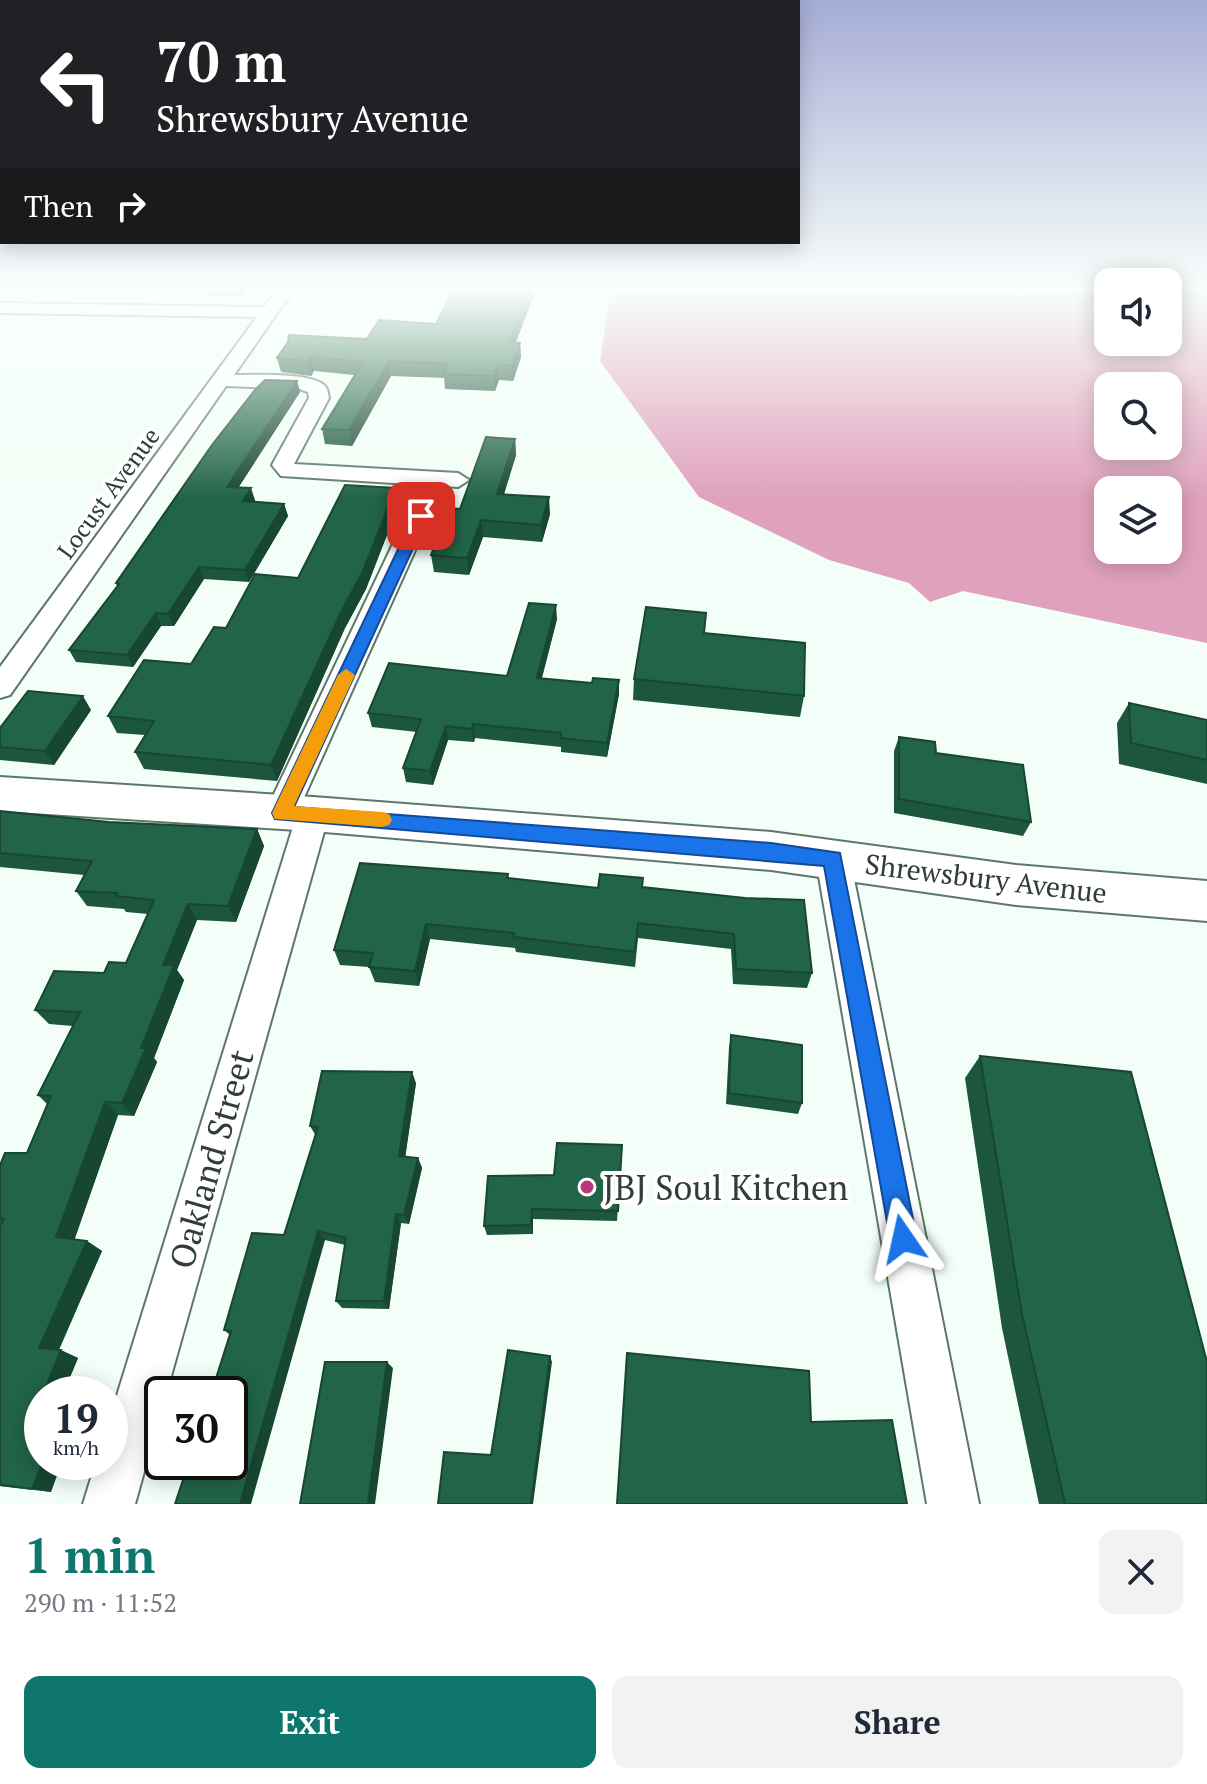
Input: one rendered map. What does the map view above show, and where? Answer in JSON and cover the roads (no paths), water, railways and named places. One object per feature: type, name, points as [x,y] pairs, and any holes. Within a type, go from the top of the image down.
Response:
[{"type":"main road","name":"Shrewsbury Avenue","points":[[0,794],[771,851],[1016,885],[1207,901]]},
{"type":"street","name":"Locust Avenue","points":[[0,688],[237,359]]},
{"type":"street","points":[[222,380],[302,383],[318,389],[319,398],[283,465],[289,471],[458,480]]},
{"type":"street","name":"Oakland Street","points":[[109,1504],[297,814],[423,506]]},
{"type":"street","points":[[833,859],[953,1504]]},
{"type":"place","name":"JBJ Soul Kitchen","points":[[587,1187]]}]
